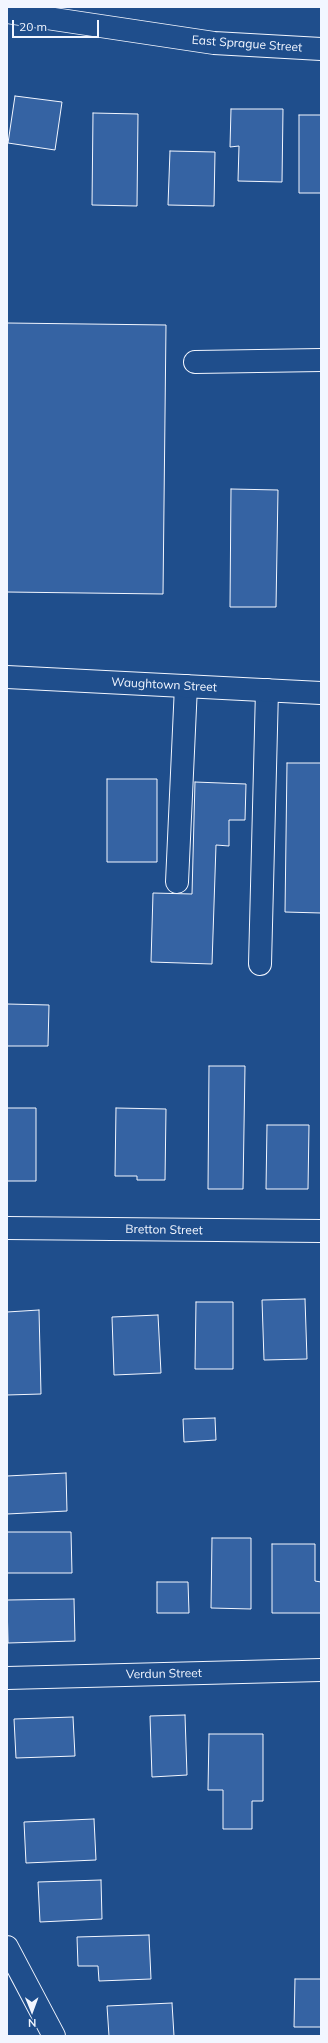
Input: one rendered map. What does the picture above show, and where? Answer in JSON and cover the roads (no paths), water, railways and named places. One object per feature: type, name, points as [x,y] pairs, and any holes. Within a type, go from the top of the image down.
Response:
[{"type":"street","name":"East Sprague Street","points":[[7,12],[214,43],[321,49]]},
{"type":"street","points":[[195,362],[321,360]]},
{"type":"street","name":"Waughtown Street","points":[[7,677],[321,693]]},
{"type":"street","points":[[176,882],[186,686]]},
{"type":"street","points":[[260,964],[267,690]]},
{"type":"street","name":"Bretton Street","points":[[7,1228],[321,1231]]},
{"type":"street","name":"Verdun Street","points":[[7,1678],[321,1670]]},
{"type":"street","points":[[7,1947],[54,2036]]}]
